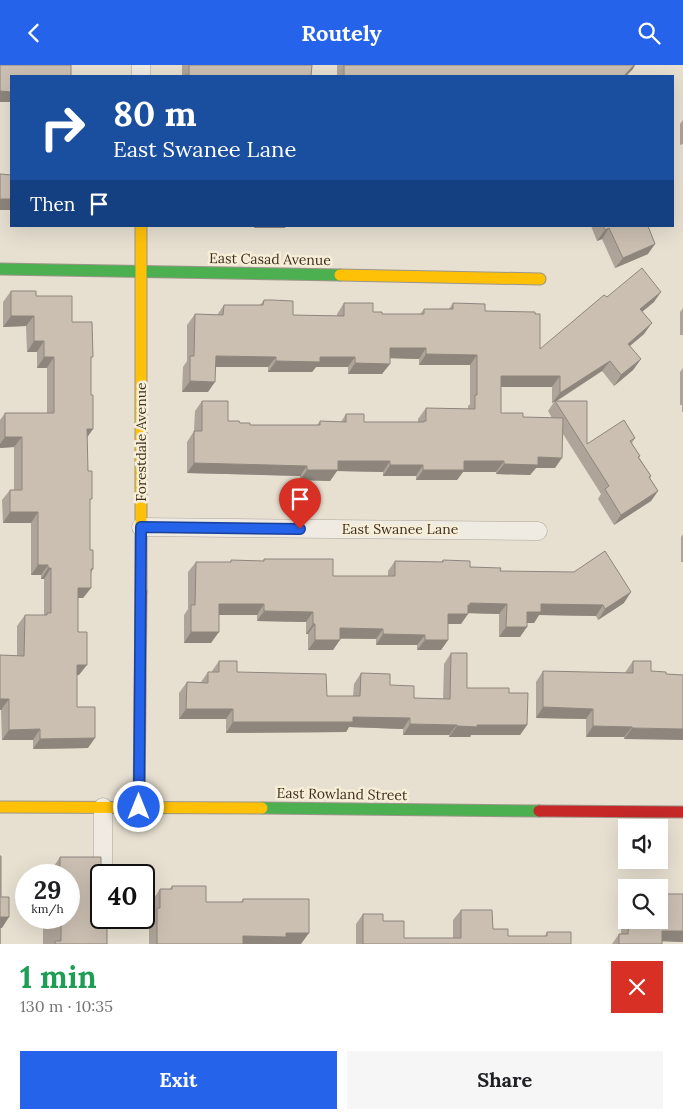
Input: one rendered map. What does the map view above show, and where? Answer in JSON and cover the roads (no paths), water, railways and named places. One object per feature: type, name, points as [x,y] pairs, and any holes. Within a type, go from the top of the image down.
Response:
[{"type":"street","name":"Forestdale Avenue","points":[[139,807],[141,227]]},
{"type":"street","name":"East Casad Avenue","points":[[0,269],[540,279]]},
{"type":"street","name":"East Swanee Lane","points":[[141,527],[538,531]]},
{"type":"street","name":"East Rowland Street","points":[[0,807],[683,812]]},
{"type":"street","points":[[103,864],[104,807]]}]
